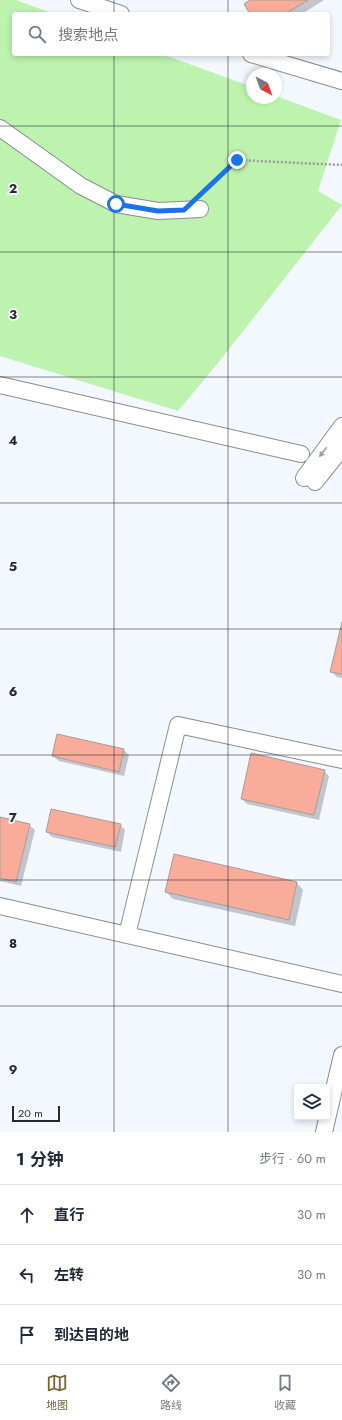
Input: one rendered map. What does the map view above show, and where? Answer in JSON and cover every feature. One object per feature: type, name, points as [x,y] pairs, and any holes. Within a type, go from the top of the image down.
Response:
[{"type":"street","points":[[79,0],[114,12]]},
{"type":"street","points":[[257,56],[342,81]]},
{"type":"street","points":[[0,128],[82,186],[116,204],[158,211],[200,209]]},
{"type":"street","points":[[0,385],[301,454]]},
{"type":"street","points":[[342,426],[310,480],[342,448]]},
{"type":"street","points":[[127,935],[178,725],[342,760]]},
{"type":"street","points":[[0,906],[342,984]]},
{"type":"street","points":[[324,1132],[342,1055]]},
{"type":"path","points":[[184,210],[237,160],[342,165]]},
{"type":"green space","points":[[0,0],[16,0],[49,12],[12,12],[12,56],[167,56],[246,85],[246,104],[282,104],[282,98],[341,120],[318,191],[342,205],[222,358],[178,411],[0,356]]},
{"type":"building","points":[[250,0],[308,0],[288,12],[249,12],[244,4]]},
{"type":"building","points":[[342,622],[342,674],[330,672]]},
{"type":"building","points":[[57,734],[124,749],[119,772],[52,756]]},
{"type":"building","points":[[251,753],[325,770],[314,815],[241,799]]},
{"type":"building","points":[[51,809],[121,824],[115,847],[46,832]]},
{"type":"building","points":[[0,817],[30,824],[16,882],[0,878]]},
{"type":"building","points":[[174,854],[297,882],[289,920],[165,892]]},
{"type":"route","points":[[116,204],[158,211],[184,210],[237,160]]}]
